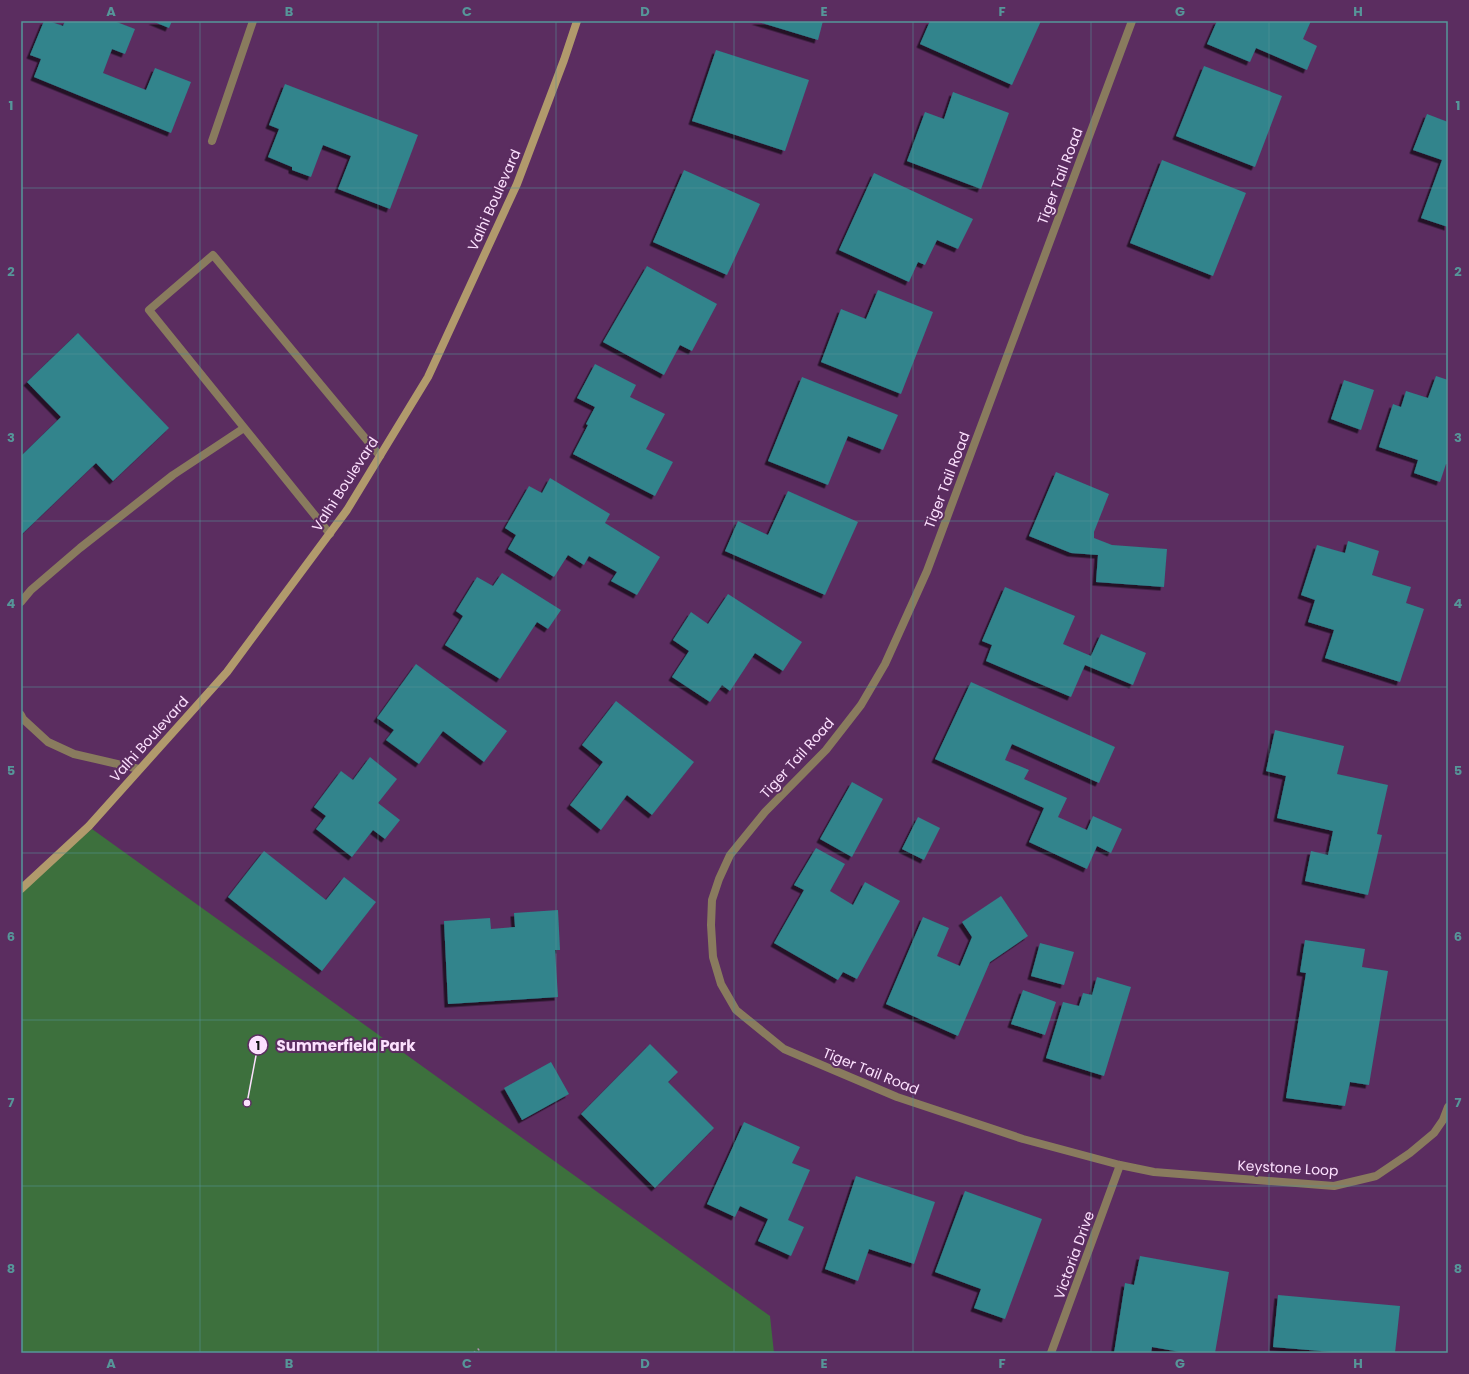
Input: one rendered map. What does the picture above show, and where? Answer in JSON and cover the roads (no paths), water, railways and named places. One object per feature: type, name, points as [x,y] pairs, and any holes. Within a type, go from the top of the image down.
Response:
[{"type":"street","points":[[212,141],[253,21]]},
{"type":"street","name":"Valhi Boulevard","points":[[21,889],[89,826],[227,672],[347,510],[428,376],[518,184],[577,21]]},
{"type":"street","name":"Tiger Tail Road","points":[[1120,1165],[1023,1139],[904,1099],[784,1050],[736,1010],[721,984],[713,957],[711,925],[712,900],[719,879],[730,855],[765,812],[826,750],[861,705],[885,664],[926,570],[1132,21]]},
{"type":"street","points":[[330,534],[149,310],[213,255],[380,456]]},
{"type":"street","points":[[21,602],[31,590],[80,548],[173,475],[244,428]]},
{"type":"street","points":[[21,715],[23,719],[48,742],[74,754],[139,769]]},
{"type":"street","name":"Keystone Loop","points":[[1120,1165],[1154,1172],[1334,1186],[1376,1176],[1405,1157],[1434,1133],[1448,1107]]},
{"type":"street","name":"Victoria Drive","points":[[1052,1353],[1120,1165]]},
{"type":"place","name":"Summerfield Park","points":[[247,1103]]}]
